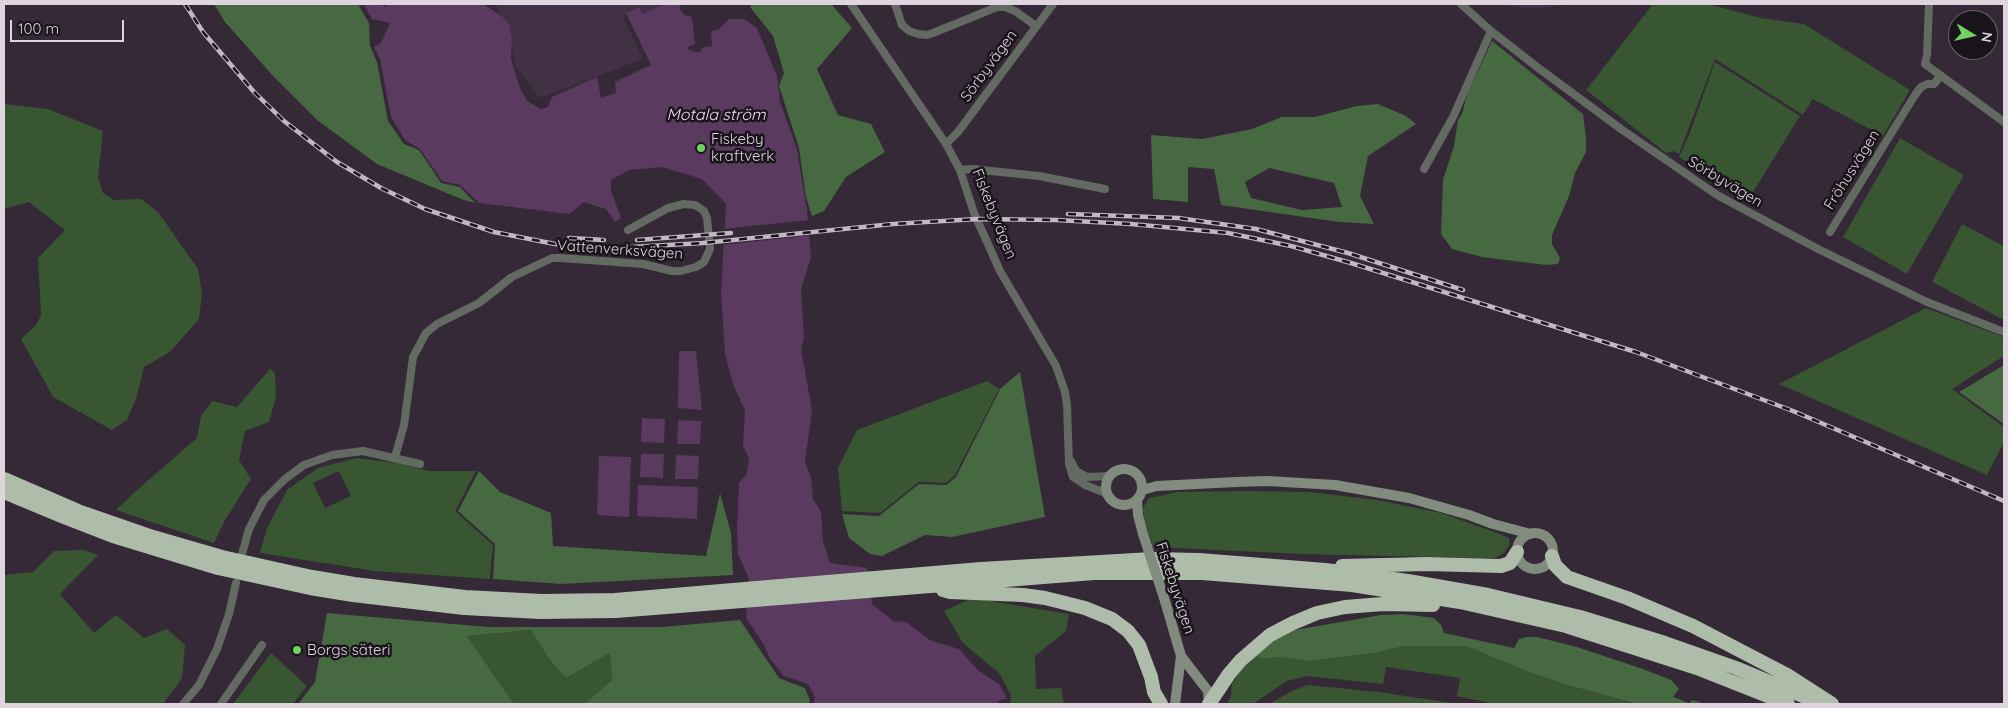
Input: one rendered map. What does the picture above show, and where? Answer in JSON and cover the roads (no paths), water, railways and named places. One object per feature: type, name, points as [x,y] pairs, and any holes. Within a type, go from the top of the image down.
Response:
[{"type":"highway","points":[[4,479],[78,511],[153,537],[239,561],[354,584],[465,597],[542,601],[727,597]]},
{"type":"highway","points":[[4,492],[64,517],[156,550],[253,576],[353,596],[464,608],[540,612],[616,611],[727,597],[893,583],[981,569],[1152,559],[1199,560],[1297,567],[1408,581],[1488,595],[1580,617],[1665,643],[1736,668],[1822,704]]},
{"type":"highway","points":[[1297,567],[1390,564],[1501,566],[1510,562],[1518,548]]},
{"type":"highway","points":[[1552,556],[1555,564],[1567,577],[1650,606],[1692,626],[1787,675],[1832,704]]},
{"type":"highway","points":[[893,583],[929,586],[1094,573],[1202,574],[1345,585],[1433,597],[1572,628],[1697,668],[1788,704]]},
{"type":"highway","points":[[929,586],[950,592],[1023,595],[1045,598],[1100,614],[1121,624],[1135,638],[1139,645],[1151,677],[1154,692],[1161,704]]},
{"type":"highway","points":[[1209,704],[1229,674],[1253,649],[1270,635],[1317,613],[1345,607],[1383,604],[1484,607]]},
{"type":"highway","points":[[1151,677],[1170,704]]},
{"type":"street","name":"Fiskebyvägen","points":[[851,4],[946,144],[960,170],[974,213],[1000,271],[1056,366],[1061,378],[1067,405],[1068,452],[1073,477],[1084,485],[1108,494]]},
{"type":"street","points":[[896,4],[902,25],[908,31],[918,34],[933,33],[997,7],[1005,7],[1014,11],[1036,26]]},
{"type":"street","name":"Sörbyvägen","points":[[946,144],[958,132],[1053,4]]},
{"type":"street","name":"Sörbyvägen","points":[[1461,4],[1491,31],[1621,130],[1716,195],[1820,250],[1927,302],[2004,332]]},
{"type":"street","points":[[1930,4],[1925,64],[2004,122]]},
{"type":"street","points":[[1424,169],[1453,117],[1491,31]]},
{"type":"street","name":"Fröhusvägen","points":[[1830,232],[1921,88],[1928,84],[1934,84],[1940,76]]},
{"type":"street","points":[[960,170],[972,169],[1039,176],[1105,189]]},
{"type":"street","name":"Vattenverksvägen","points":[[395,457],[404,425],[413,357],[426,333],[437,324],[479,303],[512,276],[552,258],[634,263],[681,271],[696,267],[704,262],[710,249],[707,218],[704,211],[694,205],[684,204],[668,208],[628,230]]},
{"type":"street","points":[[242,554],[248,529],[264,500],[285,479],[304,465],[332,454],[363,451],[420,464]]},
{"type":"street","name":"Fiskebyvägen","points":[[1068,452],[1073,465],[1081,474],[1095,478],[1110,476]]},
{"type":"street","points":[[1157,486],[1140,495],[1131,504],[1123,505],[1112,500],[1106,485],[1110,476],[1117,470],[1126,469],[1135,472],[1141,480],[1157,486],[1267,481],[1335,485],[1409,498],[1531,534]]},
{"type":"street","points":[[1140,495],[1141,480]]},
{"type":"street","name":"Fiskebyvägen","points":[[1140,495],[1142,532]]},
{"type":"street","name":"Fiskebyvägen","points":[[1123,505],[1131,513],[1142,532],[1181,656],[1208,691],[1209,704]]},
{"type":"street","points":[[1493,524],[1510,533],[1518,548],[1520,562],[1528,568],[1538,569],[1547,564],[1552,556],[1552,545],[1546,537],[1536,533],[1524,537],[1518,548]]},
{"type":"street","points":[[183,704],[199,685],[217,649],[229,614],[236,583]]},
{"type":"street","points":[[222,704],[262,645]]},
{"type":"street","name":"Fiskebyvägen","points":[[1175,704],[1181,656]]},
{"type":"water","name":"Motala ström","points":[[365,4],[381,4],[386,7],[386,4],[483,4],[502,16],[509,25],[512,40],[511,59],[520,88],[527,101],[541,109],[548,107],[552,97],[597,77],[601,98],[616,93],[615,82],[651,65],[626,13],[639,7],[642,14],[664,4],[681,4],[679,8],[684,15],[692,17],[695,44],[688,47],[689,50],[696,52],[700,52],[703,47],[712,46],[711,31],[718,30],[729,19],[744,19],[757,28],[777,76],[780,102],[797,149],[807,211],[811,257],[801,289],[804,338],[801,349],[812,410],[805,462],[811,477],[813,499],[821,512],[823,541],[830,563],[867,568],[872,604],[893,621],[906,622],[930,640],[959,649],[978,670],[999,684],[1007,698],[998,701],[998,704],[813,704],[815,697],[808,684],[784,676],[770,659],[764,645],[746,618],[749,579],[738,554],[739,483],[747,473],[749,459],[743,445],[745,411],[733,384],[725,354],[721,293],[726,204],[702,179],[662,167],[629,170],[611,180],[611,191],[621,218],[615,222],[606,209],[584,202],[569,214],[479,203],[460,185],[442,181],[420,149],[405,140],[391,117],[380,59],[374,47],[381,43],[390,23],[372,19]]},
{"type":"water","points":[[679,351],[696,351],[702,410],[678,408]]},
{"type":"water","points":[[642,418],[665,419],[664,443],[641,442]]},
{"type":"water","points":[[678,420],[701,421],[700,444],[677,444]]},
{"type":"water","points":[[641,454],[664,454],[663,478],[640,477]]},
{"type":"water","points":[[676,455],[699,456],[698,479],[675,479]]},
{"type":"water","points":[[599,456],[631,457],[629,517],[597,515]]},
{"type":"water","points":[[638,485],[698,487],[697,519],[637,516]]},
{"type":"railway","points":[[185,4],[203,32],[254,92],[284,121],[337,162],[381,188],[425,209],[494,232],[555,244],[614,248],[703,243],[893,224],[977,219],[1056,220],[1131,224],[1228,233],[1291,246],[1351,263],[1636,352],[1793,411],[2004,501]]},
{"type":"railway","points":[[1068,214],[1178,218],[1256,229],[1348,253],[1463,290]]},
{"type":"railway","points":[[637,240],[731,233]]},
{"type":"railway","points":[[569,238],[604,240]]},
{"type":"place","name":"Fiskeby kraftverk","points":[[701,148]]},
{"type":"place","name":"Borgs säteri","points":[[297,650]]}]
